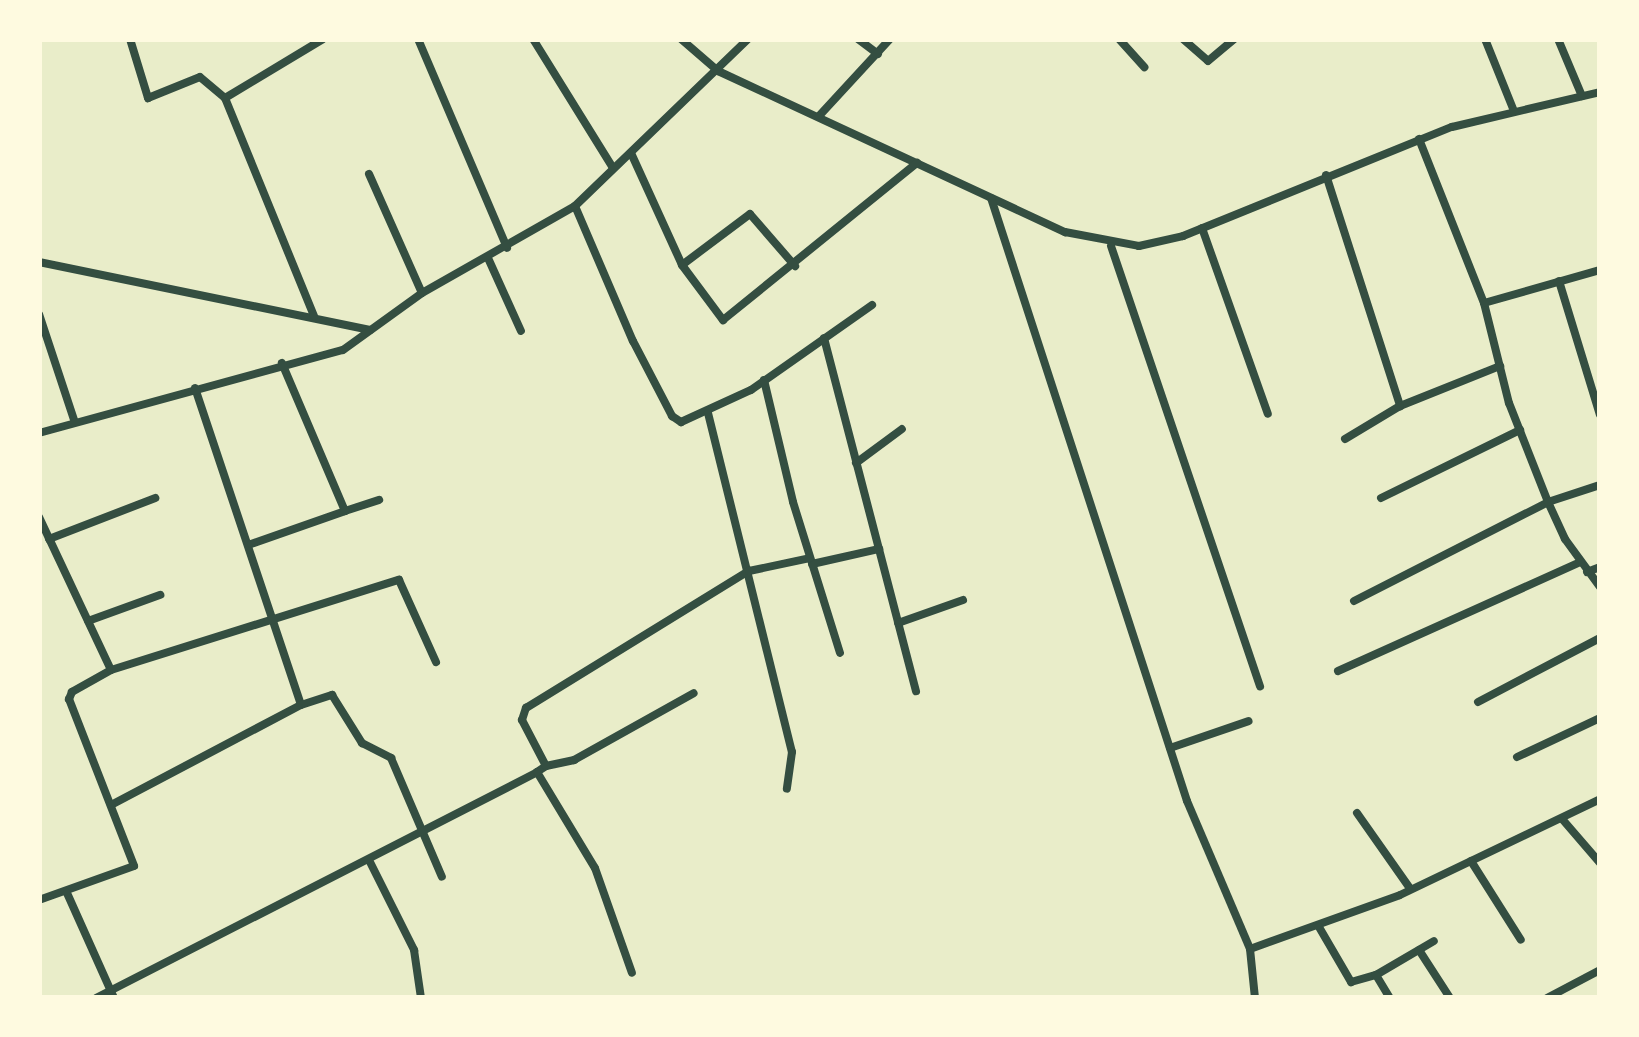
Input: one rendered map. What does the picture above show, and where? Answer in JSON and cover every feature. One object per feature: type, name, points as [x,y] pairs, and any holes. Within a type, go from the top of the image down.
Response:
[{"type":"street","points":[[130,39],[148,98],[200,77],[225,98],[314,316]]},
{"type":"street","points":[[225,98],[323,39]]},
{"type":"street","points":[[418,39],[507,248]]},
{"type":"street","points":[[533,39],[613,168]]},
{"type":"street","points":[[681,39],[718,71],[1065,232],[1139,246],[1202,228],[1419,139],[1600,92]]},
{"type":"street","points":[[39,433],[343,350],[422,293],[575,206],[748,39]]},
{"type":"street","points":[[858,39],[878,54]]},
{"type":"street","points":[[819,116],[890,39]]},
{"type":"street","points":[[1119,39],[1144,67]]},
{"type":"street","points":[[1183,39],[1208,62],[1234,39]]},
{"type":"street","points":[[1485,39],[1514,111]]},
{"type":"street","points":[[1558,39],[1582,96]]},
{"type":"street","points":[[1419,139],[1484,303],[1520,430],[1548,502],[1600,587]]},
{"type":"street","points":[[631,153],[682,265],[723,320],[917,163]]},
{"type":"street","points":[[369,175],[422,293]]},
{"type":"street","points":[[1326,175],[1400,406]]},
{"type":"street","points":[[991,198],[1170,748],[1234,924],[1250,949],[1255,998]]},
{"type":"street","points":[[575,206],[633,341],[672,416],[688,422],[764,380],[872,305]]},
{"type":"street","points":[[682,265],[750,214],[795,266]]},
{"type":"street","points":[[1202,228],[1268,414]]},
{"type":"street","points":[[1110,244],[1260,687]]},
{"type":"street","points":[[488,258],[521,331]]},
{"type":"street","points":[[39,262],[370,330]]},
{"type":"street","points":[[1484,303],[1600,270]]},
{"type":"street","points":[[1559,281],[1600,415]]},
{"type":"street","points":[[39,314],[74,420]]},
{"type":"street","points":[[824,338],[916,692]]},
{"type":"street","points":[[282,364],[344,511]]},
{"type":"street","points":[[1345,439],[1400,406],[1500,366]]},
{"type":"street","points":[[764,380],[840,653]]},
{"type":"street","points":[[196,388],[302,705]]},
{"type":"street","points":[[708,413],[792,752],[787,790]]},
{"type":"street","points":[[856,463],[902,430]]},
{"type":"street","points":[[1381,498],[1520,430]]},
{"type":"street","points":[[1354,601],[1548,502],[1600,485]]},
{"type":"street","points":[[49,539],[155,498]]},
{"type":"street","points":[[251,544],[379,500]]},
{"type":"street","points":[[39,518],[111,670]]},
{"type":"street","points":[[632,973],[595,868],[542,769],[522,711],[749,571],[879,549]]},
{"type":"street","points":[[1338,670],[1581,562]]},
{"type":"street","points":[[1587,572],[1600,567]]},
{"type":"street","points":[[39,900],[134,866],[69,700],[72,692],[111,670],[399,580],[436,662]]},
{"type":"street","points":[[88,621],[160,595]]},
{"type":"street","points":[[898,623],[963,600]]},
{"type":"street","points":[[1478,702],[1600,638]]},
{"type":"street","points":[[97,998],[542,769],[574,760],[694,693]]},
{"type":"street","points":[[111,805],[325,695],[337,698],[362,743],[391,758],[442,877]]},
{"type":"street","points":[[1517,757],[1600,718]]},
{"type":"street","points":[[1170,748],[1249,721]]},
{"type":"street","points":[[1250,949],[1319,927],[1563,820],[1600,799]]},
{"type":"street","points":[[1357,814],[1409,887]]},
{"type":"street","points":[[1563,820],[1600,863]]},
{"type":"street","points":[[369,860],[414,950],[421,998]]},
{"type":"street","points":[[1470,861],[1520,940]]},
{"type":"street","points":[[68,893],[112,994]]},
{"type":"street","points":[[1319,927],[1351,982],[1376,975],[1434,941]]},
{"type":"street","points":[[1419,950],[1450,998]]},
{"type":"street","points":[[1547,998],[1600,970]]},
{"type":"street","points":[[1376,975],[1390,998]]}]
